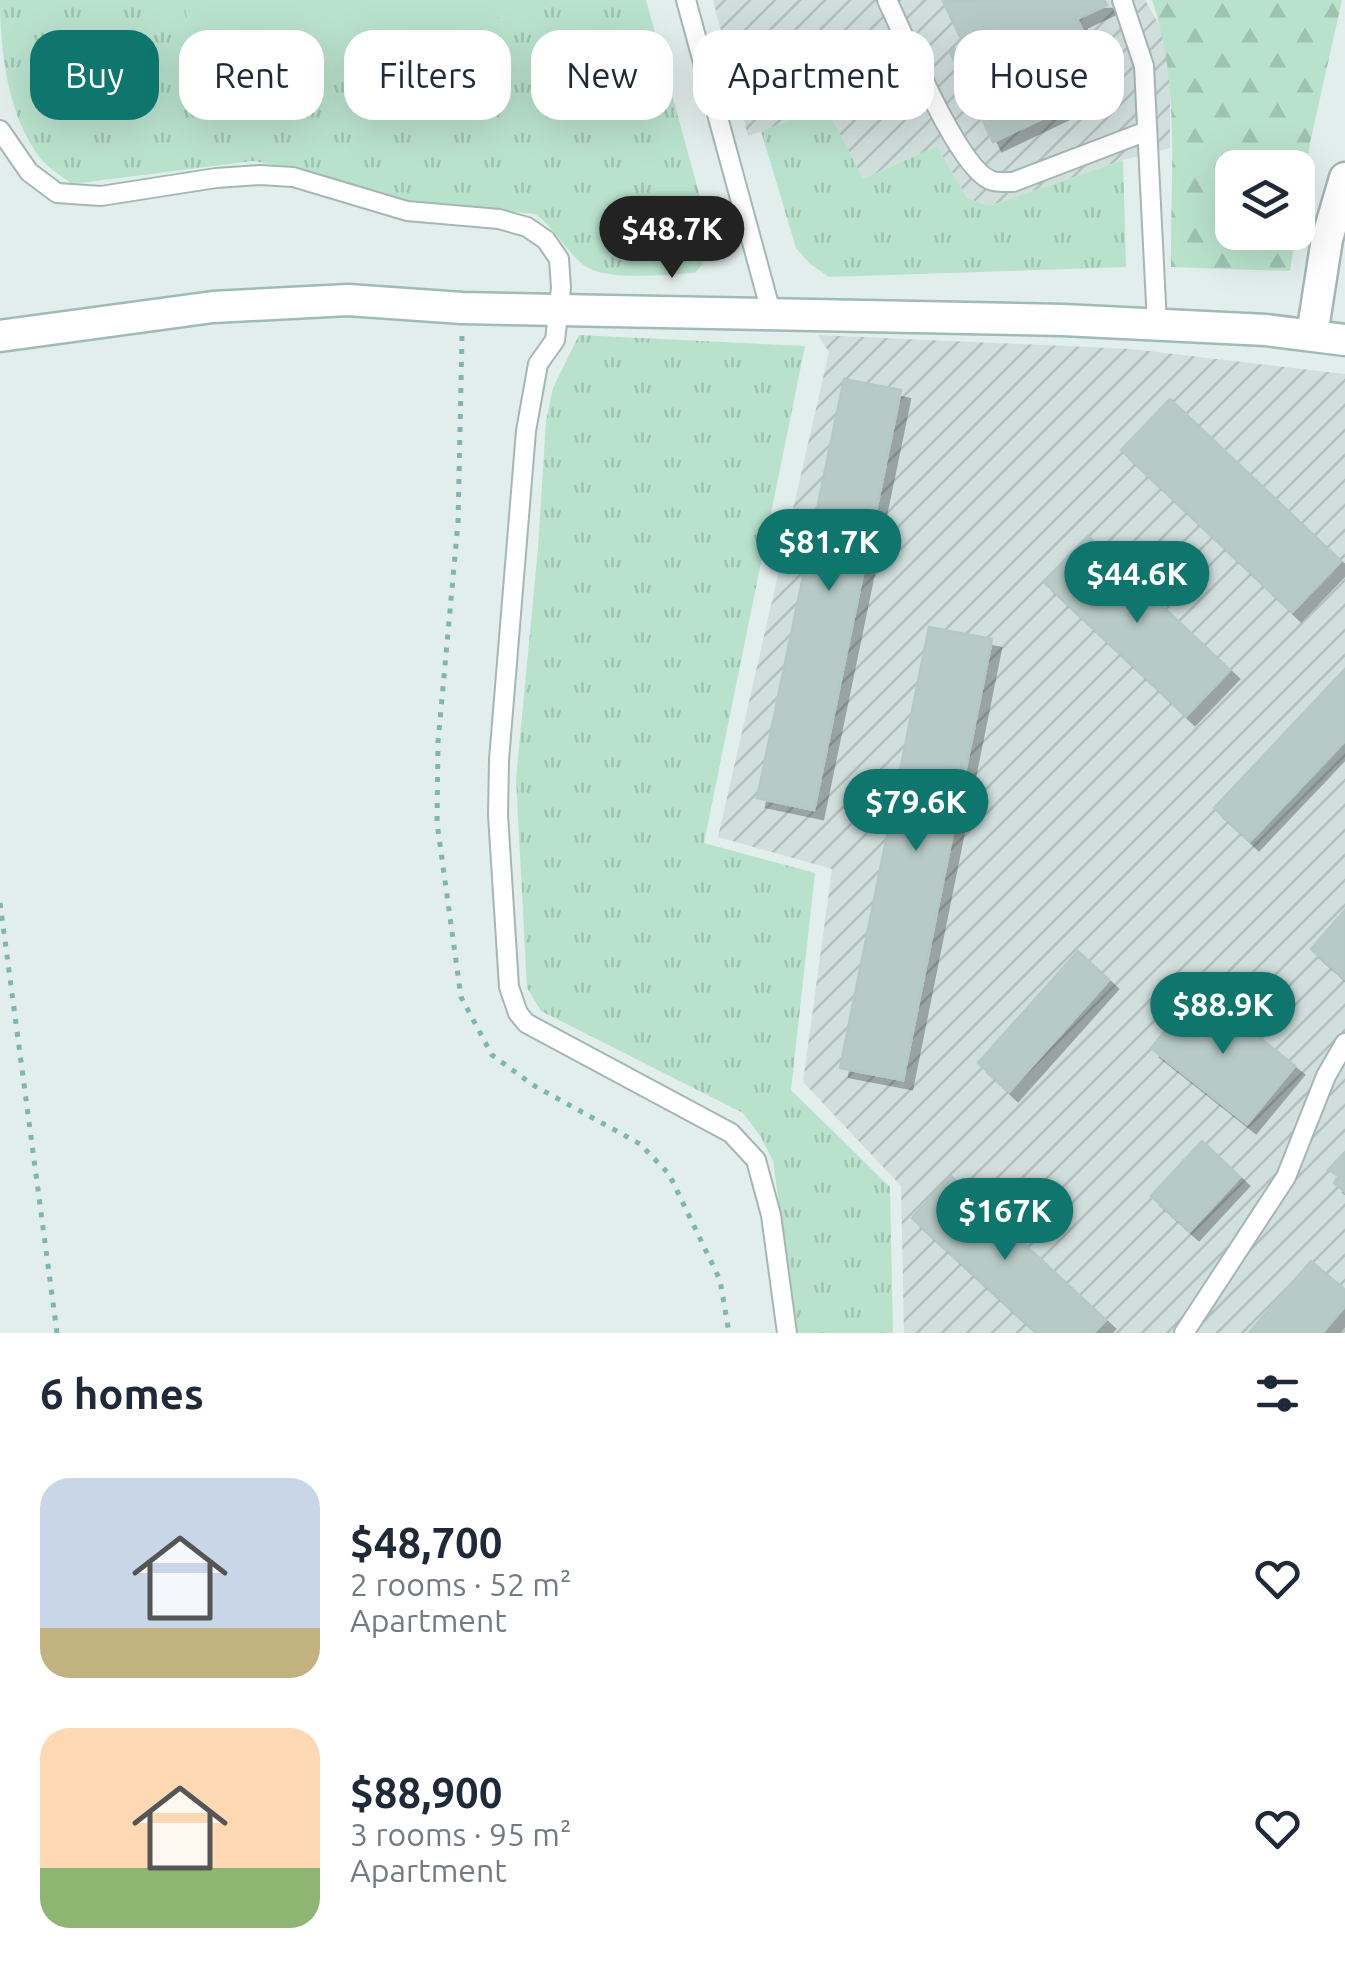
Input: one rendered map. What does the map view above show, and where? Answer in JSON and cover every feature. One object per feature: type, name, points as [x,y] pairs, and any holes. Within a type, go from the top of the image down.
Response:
[{"type":"main road","points":[[1312,335],[1328,239],[1345,178]]},
{"type":"main road","points":[[0,336],[174,312],[348,300],[462,308],[771,312],[1158,324],[1345,340]]},
{"type":"lane","points":[[686,0],[771,312]]},
{"type":"lane","points":[[887,0],[959,148],[976,170],[992,182],[1013,182],[1147,131]]},
{"type":"lane","points":[[1122,0],[1144,66],[1158,324]]},
{"type":"lane","points":[[0,130],[29,172],[57,193],[101,196],[260,174],[293,178],[407,210],[499,219],[527,227],[546,240],[559,259],[560,309],[554,340],[538,364],[526,431],[498,760],[509,987],[526,1024],[731,1133],[756,1160],[771,1214],[787,1333]]},
{"type":"lane","points":[[1184,1333],[1286,1177],[1326,1076],[1345,1043]]},
{"type":"path","points":[[0,902],[57,1333]]},
{"type":"shaded area","points":[[713,0],[1145,0],[1162,30],[1170,73],[1170,148],[989,206],[967,198],[937,146],[863,179],[833,120],[934,120],[934,30],[721,30]]},
{"type":"shaded area","points":[[744,120],[791,120],[748,136]]},
{"type":"shaded area","points":[[818,335],[1131,349],[1345,374],[1345,1333],[904,1333],[901,1186],[803,1082],[832,869],[718,837],[829,352]]},
{"type":"green space","points":[[0,0],[646,0],[654,30],[531,30],[531,120],[673,120],[673,98],[710,233],[709,256],[695,273],[608,274],[585,266],[535,214],[399,200],[302,170],[253,161],[72,184],[41,159],[21,124],[8,83]]},
{"type":"green space","points":[[183,0],[565,0],[441,30],[344,30],[344,52],[324,56],[324,30],[189,30]]},
{"type":"green space","points":[[1152,0],[1342,0],[1309,150],[1215,150],[1215,250],[1293,250],[1290,271],[1171,267],[1170,98],[1161,32]]},
{"type":"green space","points":[[791,120],[833,120],[863,179],[937,146],[967,198],[989,206],[1123,160],[1126,267],[829,277],[796,248],[761,131]]},
{"type":"green space","points":[[579,335],[805,346],[704,843],[815,873],[791,1090],[890,1187],[893,1333],[797,1333],[773,1161],[743,1113],[541,1011],[527,988],[516,779],[546,421],[553,388]]},
{"type":"building","points":[[1104,0],[1107,5],[1077,19],[1082,30],[957,30],[943,1]]},
{"type":"building","points":[[982,120],[1039,120],[993,142]]},
{"type":"building","points":[[844,379],[901,390],[814,810],[757,798]]},
{"type":"building","points":[[1170,399],[1341,561],[1292,612],[1121,450]]},
{"type":"building","points":[[1088,536],[1230,670],[1186,716],[1044,582]]},
{"type":"building","points":[[929,627],[992,639],[903,1080],[840,1068]]},
{"type":"building","points":[[1345,669],[1345,741],[1250,841],[1214,808]]},
{"type":"building","points":[[1345,910],[1345,979],[1311,949]]},
{"type":"building","points":[[1078,951],[1109,980],[1009,1092],[978,1063]]},
{"type":"building","points":[[1199,989],[1295,1066],[1247,1124],[1151,1048]]},
{"type":"building","points":[[1202,1141],[1240,1177],[1190,1231],[1151,1196]]},
{"type":"building","points":[[1345,1152],[1345,1192],[1334,1183],[1339,1176],[1328,1170]]},
{"type":"building","points":[[951,1176],[1106,1320],[1093,1333],[1037,1333],[912,1218]]},
{"type":"building","points":[[1311,1261],[1345,1290],[1345,1306],[1322,1333],[1249,1333]]}]
